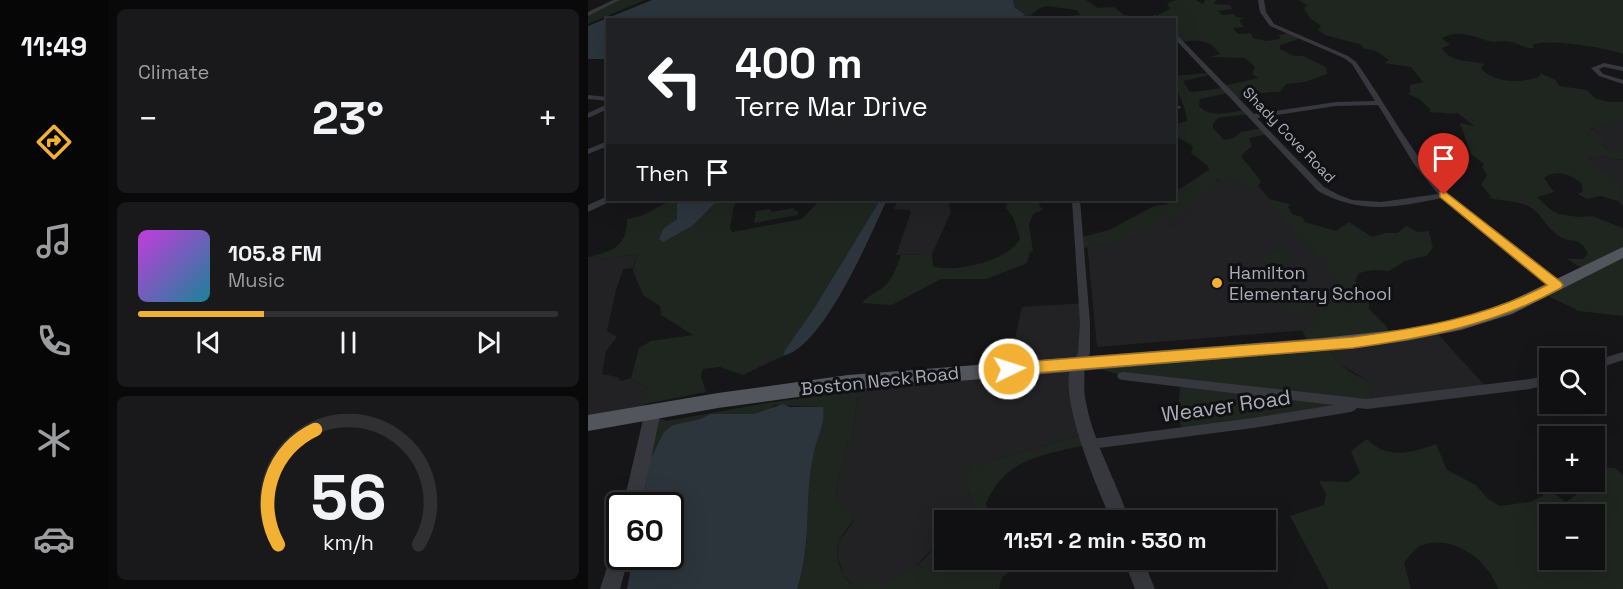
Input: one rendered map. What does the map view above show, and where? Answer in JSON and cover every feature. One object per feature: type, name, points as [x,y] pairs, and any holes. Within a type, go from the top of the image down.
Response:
[{"type":"main road","name":"Boston Neck Road","points":[[588,423],[801,389],[925,375],[1397,337],[1489,316],[1526,302],[1623,252]]},
{"type":"street","points":[[588,14],[617,0]]},
{"type":"street","points":[[1261,0],[1266,19],[1272,25],[1346,57],[1354,63],[1416,164],[1444,195],[1556,285]]},
{"type":"street","name":"Shady Cove Road","points":[[1176,36],[1211,76],[1253,116],[1321,189],[1334,198],[1346,203],[1373,206],[1444,195]]},
{"type":"street","points":[[1623,69],[1604,65],[1594,68],[1601,75],[1623,82]]},
{"type":"street","points":[[588,97],[606,99]]},
{"type":"street","points":[[1253,116],[1336,104],[1379,103]]},
{"type":"street","points":[[588,116],[606,107]]},
{"type":"street","points":[[588,152],[606,144]]},
{"type":"street","points":[[588,209],[606,201]]},
{"type":"street","points":[[1076,201],[1085,323],[1084,354],[1078,364],[1074,384],[1090,444],[1116,510]]},
{"type":"street","points":[[1605,362],[1623,356]]},
{"type":"street","name":"Weaver Road","points":[[1123,376],[1367,404]]},
{"type":"street","name":"Weaver Road","points":[[1090,444],[1539,382]]},
{"type":"street","points":[[635,492],[653,411]]},
{"type":"street","points":[[610,589],[616,570]]},
{"type":"street","points":[[1138,570],[1145,589]]},
{"type":"shaded area","points":[[617,0],[645,0],[588,24],[588,13]]},
{"type":"shaded area","points":[[652,0],[1013,0],[1015,8],[1025,14],[1022,18],[608,18]]},
{"type":"shaded area","points":[[1013,0],[1086,0],[1098,8],[1114,7],[1124,15],[1131,16],[1130,18],[1074,18],[1075,15],[1080,15],[1077,10],[1046,6],[1038,9],[1028,18],[1021,18],[1024,13],[1015,8]]},
{"type":"shaded area","points":[[1177,0],[1195,0],[1203,4],[1205,0],[1217,0],[1215,4],[1230,5],[1232,9],[1218,11],[1222,15],[1234,14],[1236,17],[1245,18],[1239,20],[1244,27],[1233,28],[1238,34],[1251,33],[1253,38],[1266,41],[1280,39],[1279,35],[1288,33],[1302,38],[1280,45],[1280,49],[1294,56],[1303,56],[1326,67],[1327,74],[1305,82],[1286,84],[1280,92],[1235,99],[1228,93],[1200,99],[1199,106],[1215,114],[1245,110],[1249,114],[1218,118],[1213,128],[1224,140],[1234,138],[1241,132],[1263,128],[1270,134],[1249,138],[1252,146],[1241,156],[1261,181],[1256,190],[1227,178],[1219,179],[1191,206],[1158,223],[1152,230],[1102,246],[1082,248],[1082,237],[1109,230],[1154,206],[1176,201],[1178,190],[1209,170],[1208,166],[1191,153],[1193,146],[1176,137],[1176,124],[1187,121],[1177,88],[1176,76],[1208,73],[1210,75],[1183,81],[1189,91],[1193,92],[1222,88],[1258,78],[1252,74],[1255,67],[1245,58],[1210,57],[1220,54],[1208,43],[1182,42],[1176,36],[1176,18],[1154,17],[1170,9],[1167,3]]},
{"type":"shaded area","points":[[1298,0],[1623,0],[1623,54],[1563,43],[1540,43],[1533,45],[1534,48],[1528,48],[1512,42],[1490,42],[1471,35],[1460,34],[1442,38],[1450,45],[1442,48],[1455,59],[1484,64],[1481,68],[1492,77],[1518,81],[1534,79],[1540,76],[1540,73],[1556,80],[1559,86],[1587,90],[1595,98],[1609,102],[1623,102],[1623,121],[1590,128],[1611,141],[1601,145],[1613,152],[1623,152],[1623,159],[1613,160],[1604,156],[1588,159],[1621,185],[1618,201],[1601,196],[1587,199],[1578,194],[1583,191],[1581,183],[1568,175],[1559,173],[1544,178],[1554,192],[1537,197],[1559,214],[1592,216],[1623,228],[1623,316],[1579,311],[1544,294],[1585,270],[1567,259],[1583,259],[1588,254],[1582,244],[1559,236],[1526,205],[1489,198],[1491,196],[1481,185],[1487,175],[1482,167],[1484,164],[1471,154],[1460,123],[1474,126],[1456,112],[1455,114],[1429,112],[1431,110],[1419,99],[1408,94],[1410,85],[1423,82],[1411,67],[1384,63],[1389,60],[1376,51],[1325,35],[1318,30],[1321,26],[1310,18],[1304,9],[1307,5]]},
{"type":"shaded area","points":[[606,19],[606,59],[588,59],[588,26]]},
{"type":"shaded area","points":[[1623,121],[1623,152],[1613,152],[1600,144],[1610,142],[1590,127]]},
{"type":"shaded area","points":[[1604,156],[1613,160],[1623,159],[1623,206],[1618,201],[1622,188],[1588,159]]},
{"type":"shaded area","name":"Hamilton Elementary School","points":[[1240,166],[1381,324],[1097,347],[1087,242],[1153,224]]},
{"type":"shaded area","points":[[1260,199],[1290,204],[1288,207],[1292,214],[1302,217],[1305,222],[1336,231],[1349,222],[1372,237],[1385,233],[1397,233],[1406,226],[1418,232],[1429,231],[1433,248],[1426,256],[1405,261],[1389,271],[1373,270],[1359,273],[1355,281],[1373,300],[1369,303],[1369,309],[1386,326],[1392,337],[1327,345],[1343,367],[1367,380],[1374,404],[1182,430],[1177,412],[1181,384],[1121,375],[1097,368],[1307,340],[1302,330],[1319,323],[1310,312],[1324,311],[1328,304],[1336,303],[1345,304],[1354,310],[1350,304],[1337,300],[1342,296],[1338,278],[1321,261],[1315,250],[1291,232],[1279,210]]},
{"type":"shaded area","points":[[670,201],[681,201],[677,205],[677,219],[664,228],[669,239],[691,227],[717,201],[738,201],[734,205],[730,228],[732,232],[802,219],[819,201],[879,201],[783,356],[743,375],[720,367],[703,369],[701,376],[706,392],[645,404],[648,388],[631,378],[639,348],[651,341],[693,335],[661,315],[660,306],[643,295],[633,271],[637,254],[601,259],[599,256],[588,257],[617,246],[624,236],[627,219],[641,216]]},
{"type":"shaded area","points":[[681,201],[717,201],[691,227],[663,242],[659,239],[664,228],[677,219],[677,204]]},
{"type":"shaded area","points":[[879,201],[887,201],[857,263],[829,312],[814,333],[799,348],[783,356]]},
{"type":"shaded area","points":[[898,201],[951,201],[949,205],[951,212],[932,254],[896,255],[911,212],[894,209]]},
{"type":"shaded area","points":[[1008,201],[1040,201],[1039,205],[1043,210],[1033,214],[1029,224],[1033,251],[1030,252],[1027,263],[987,279],[941,279],[892,305],[862,303],[888,282],[894,274],[901,255],[932,254],[933,266],[954,268],[981,263],[1006,253],[1015,246],[1020,238],[1013,217],[1006,208]]},
{"type":"shaded area","points":[[794,208],[794,211],[798,211],[798,215],[754,223],[756,211],[771,209],[771,212]]},
{"type":"shaded area","points":[[1284,248],[1296,259],[1269,268],[1257,257]]},
{"type":"shaded area","points":[[637,254],[633,268],[623,269],[616,290],[607,331],[617,337],[606,351],[602,374],[617,377],[621,381],[631,378],[648,388],[648,399],[639,414],[588,424],[588,257],[600,256],[601,259]]},
{"type":"shaded area","points":[[1287,289],[1310,311],[1296,316],[1273,293]]},
{"type":"shaded area","points":[[1086,303],[1091,362],[1073,364],[1088,433],[978,465],[965,480],[976,510],[934,510],[934,549],[905,578],[867,588],[853,585],[844,576],[837,555],[838,543],[854,521],[836,498],[839,473],[845,459],[848,439],[852,436],[858,396],[842,385],[1006,367],[1005,351],[1014,343],[1022,307]]},
{"type":"shaded area","points":[[1436,332],[1488,389],[1374,404],[1367,380],[1336,362],[1330,349]]},
{"type":"shaded area","points":[[852,391],[858,395],[852,436],[848,440],[845,459],[839,473],[836,498],[857,517],[841,537],[837,549],[840,566],[849,582],[853,585],[862,585],[885,581],[919,564],[932,549],[934,549],[934,570],[1012,570],[1002,577],[999,589],[797,589],[806,550],[809,475],[822,407],[775,405],[767,411],[754,414],[710,414],[700,419],[673,425],[650,460],[644,492],[634,492],[655,417],[667,421],[767,403]]},
{"type":"shaded area","points":[[783,404],[790,407],[823,407],[822,424],[811,469],[807,537],[797,589],[627,589],[631,570],[684,570],[684,492],[644,492],[650,460],[664,432],[673,425],[700,419],[710,414],[754,414]]},
{"type":"shaded area","points":[[1088,433],[1092,444],[1045,455],[1016,467],[994,488],[986,504],[988,510],[976,510],[965,480],[974,464],[978,465]]},
{"type":"shaded area","points":[[1367,439],[1374,446],[1383,450],[1400,453],[1436,444],[1447,470],[1476,485],[1488,499],[1500,506],[1530,502],[1543,496],[1543,492],[1552,492],[1566,502],[1580,492],[1605,492],[1605,467],[1615,468],[1623,475],[1623,589],[1498,589],[1486,568],[1467,551],[1444,543],[1432,543],[1418,547],[1404,563],[1411,589],[1329,589],[1290,516],[1324,505],[1326,494],[1319,481],[1348,482],[1360,473],[1351,451]]},
{"type":"place","name":"Hamilton Elementary School","points":[[1217,283]]},
{"type":"route","points":[[1009,369],[1397,337],[1489,316],[1526,302],[1556,285],[1444,195]]}]
